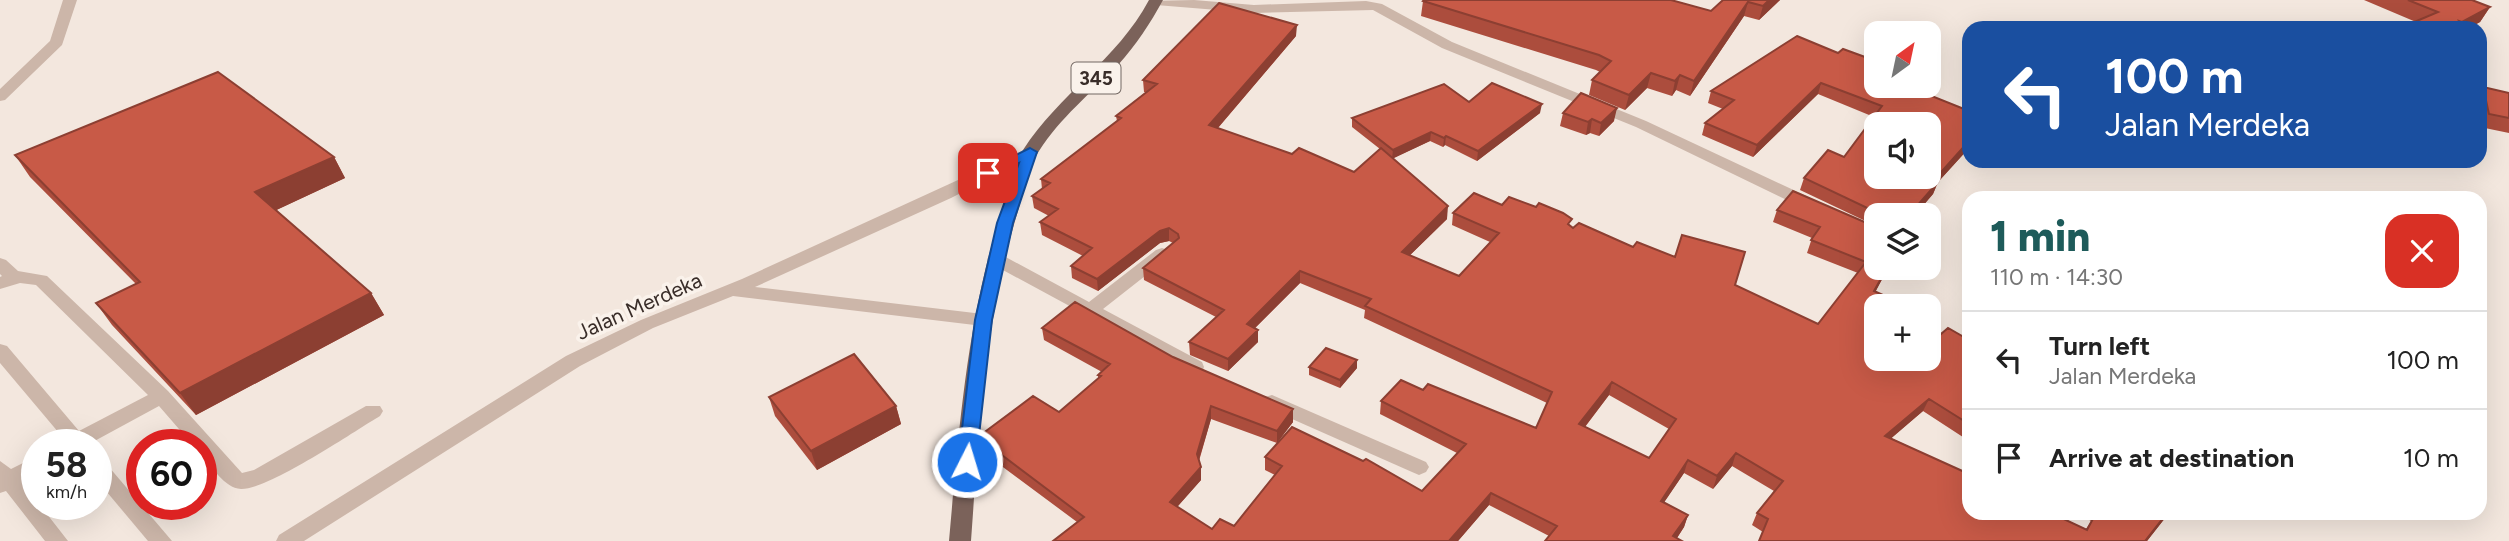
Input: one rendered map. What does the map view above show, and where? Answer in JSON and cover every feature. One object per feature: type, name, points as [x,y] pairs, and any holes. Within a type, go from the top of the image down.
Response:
[{"type":"main road","name":"345","points":[[960,541],[971,410],[983,320],[1005,223],[1030,152],[1073,102],[1128,47],[1156,1]]},
{"type":"street","points":[[0,97],[57,42],[70,0]]},
{"type":"street","points":[[1156,1],[1254,9],[1367,3],[1457,49],[1641,124],[1825,212]]},
{"type":"street","name":"Jalan Merdeka","points":[[287,541],[573,361],[647,324],[733,290],[945,194],[1030,152]]},
{"type":"street","points":[[1090,310],[1168,249]]},
{"type":"street","points":[[996,259],[1207,373]]},
{"type":"street","points":[[0,264],[7,280],[30,277],[41,280],[161,396],[235,479],[242,481],[272,471],[373,411]]},
{"type":"street","points":[[733,290],[983,320]]},
{"type":"street","points":[[0,351],[64,429]]},
{"type":"street","points":[[1257,395],[1419,467]]},
{"type":"street","points":[[101,429],[161,396]]},
{"type":"street","points":[[21,471],[3,478],[57,541]]},
{"type":"street","points":[[112,484],[161,541]]},
{"type":"building","points":[[1424,0],[1671,0],[1711,11],[1723,0],[1769,0],[1763,6],[1748,2],[1694,81],[1680,75],[1675,81],[1651,73],[1629,95],[1592,80],[1611,61],[1599,55]]},
{"type":"building","points":[[2408,0],[2472,0],[2490,7],[2464,21],[2417,21],[2438,12]]},
{"type":"building","points":[[1219,3],[1297,25],[1209,125],[1292,154],[1299,148],[1354,172],[1381,148],[1448,206],[1402,252],[1459,276],[1499,233],[1453,213],[1474,193],[1502,205],[1509,197],[1536,207],[1539,203],[1572,219],[1568,224],[1573,228],[1579,223],[1633,247],[1637,242],[1675,257],[1682,235],[1745,252],[1735,285],[1818,324],[1864,265],[1864,280],[1880,280],[1874,291],[1881,294],[1864,294],[1864,371],[1941,371],[1941,334],[1948,328],[1962,336],[1962,420],[1929,399],[1885,436],[1962,471],[1962,520],[2066,520],[2087,530],[2092,520],[2162,520],[2145,541],[1759,541],[1768,519],[1757,513],[1783,481],[1736,453],[1717,476],[1688,460],[1661,501],[1688,515],[1673,536],[1682,541],[1545,541],[1557,526],[1491,493],[1449,541],[1053,541],[1084,517],[978,437],[1033,396],[1059,412],[1101,376],[1098,375],[1110,364],[1042,328],[1075,302],[1173,357],[1293,409],[1277,431],[1211,406],[1197,454],[1201,467],[1170,502],[1212,529],[1220,519],[1234,526],[1282,466],[1265,457],[1292,427],[1363,461],[1366,459],[1422,491],[1466,444],[1381,401],[1401,380],[1423,390],[1428,384],[1536,428],[1552,392],[1365,306],[1371,299],[1300,271],[1247,324],[1258,330],[1228,359],[1189,342],[1224,310],[1143,268],[1179,238],[1178,234],[1169,228],[1160,231],[1097,279],[1071,266],[1092,248],[1040,222],[1058,209],[1032,196],[1050,183],[1041,179],[1121,118],[1116,116],[1157,84],[1143,80]],"holes":[[[1612,382],[1676,419],[1649,458],[1579,424]]]},
{"type":"building","points":[[1797,36],[1838,53],[1843,49],[1864,57],[1864,98],[1936,98],[1962,108],[1962,149],[1941,172],[1941,112],[1878,112],[1882,106],[1821,83],[1757,145],[1705,123],[1734,100],[1711,91]]},
{"type":"building","points":[[218,72],[334,157],[255,192],[371,293],[180,393],[96,303],[140,282],[15,155]]},
{"type":"building","points":[[1492,83],[1542,104],[1478,151],[1431,132],[1393,150],[1352,118],[1444,84],[1469,102]]},
{"type":"building","points":[[2487,88],[2509,93],[2509,118],[2489,114]]},
{"type":"building","points":[[1581,93],[1617,108],[1601,123],[1592,119],[1588,122],[1563,113]]},
{"type":"building","points":[[1864,130],[1864,189],[1932,189],[1920,203],[1864,203],[1864,206],[1804,178],[1828,150],[1844,157]]},
{"type":"building","points":[[1793,191],[1864,222],[1864,261],[1811,240],[1820,227],[1777,210]]},
{"type":"building","points":[[1326,348],[1357,360],[1340,380],[1309,367]]},
{"type":"building","points":[[854,354],[896,406],[811,451],[769,397]]},
{"type":"route","points":[[967,462],[983,320],[1005,223],[1030,152],[988,173]]}]
